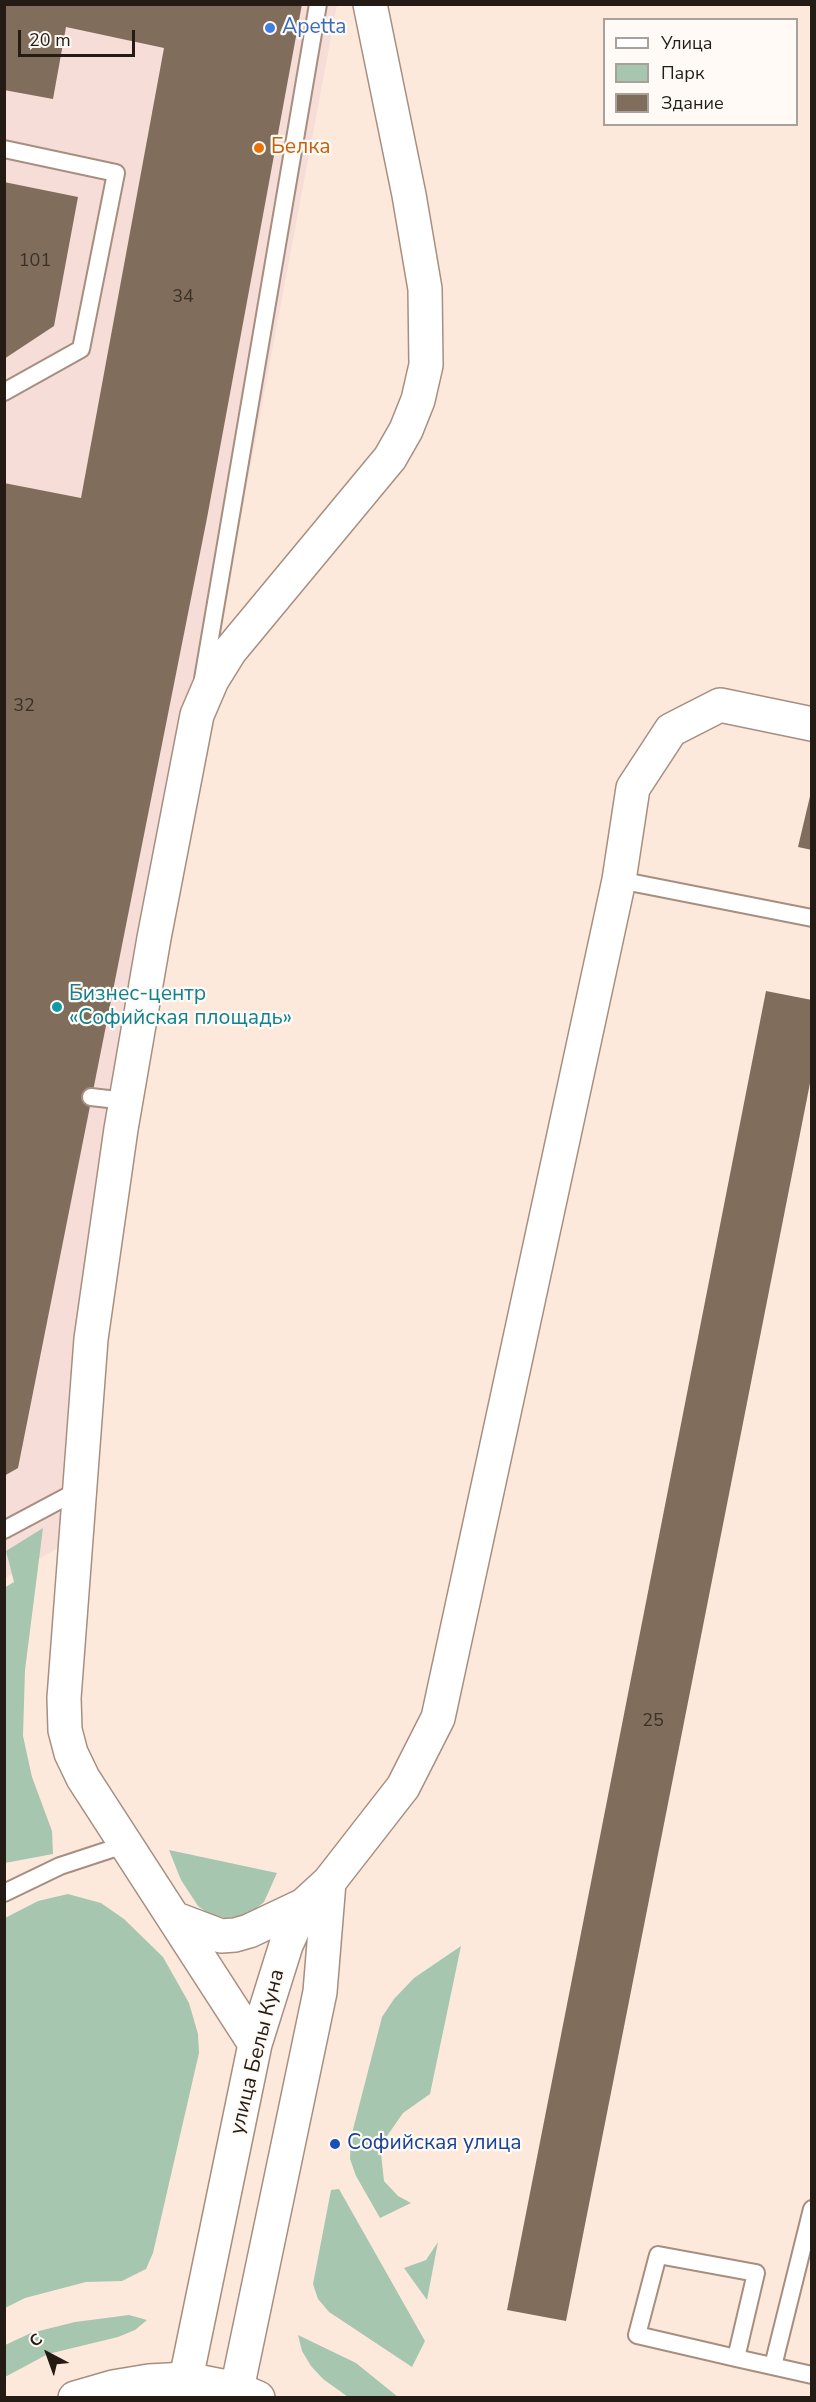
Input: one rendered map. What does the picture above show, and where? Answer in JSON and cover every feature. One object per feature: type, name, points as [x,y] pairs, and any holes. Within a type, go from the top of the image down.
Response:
[{"type":"street","points":[[255,2044],[83,1778],[71,1753],[65,1730],[64,1698],[92,1339],[126,1101],[154,938],[197,715],[212,680],[230,651],[390,458],[406,430],[418,400],[426,365],[425,289],[409,195],[370,4]]},
{"type":"street","points":[[329,1882],[403,1787],[438,1718],[619,879],[633,788],[671,730],[720,705],[812,724]]},
{"type":"street","name":"улица Белы Куна","points":[[184,2388],[255,2044],[286,1945],[304,1905],[329,1882]]},
{"type":"street","name":"улица Белы Куна","points":[[244,2395],[320,1992],[329,1882]]},
{"type":"street","points":[[176,1919],[221,1936],[235,1935],[249,1931],[304,1905]]},
{"type":"street","points":[[75,2397],[113,2386],[149,2381],[184,2388],[244,2395]]},
{"type":"lane","points":[[197,715],[318,4]]},
{"type":"lane","points":[[4,149],[116,173],[81,350],[4,392]]},
{"type":"lane","points":[[619,879],[812,918]]},
{"type":"lane","points":[[92,1096],[126,1101]]},
{"type":"lane","points":[[4,1530],[79,1490]]},
{"type":"lane","points":[[4,1893],[60,1866],[127,1844]]},
{"type":"lane","points":[[772,2366],[812,2209]]},
{"type":"lane","points":[[736,2358],[756,2273],[658,2255],[638,2336],[736,2358],[812,2375]]},
{"type":"shaded area","points":[[5,5],[337,5],[216,651],[65,1544],[5,1578]]},
{"type":"green space","points":[[43,1528],[25,1670],[23,1736],[32,1777],[52,1831],[53,1854],[5,1863],[4,1588],[14,1582],[6,1551]]},
{"type":"green space","points":[[169,1850],[277,1873],[264,1902],[248,1915],[225,1918],[209,1914],[198,1906],[181,1880]]},
{"type":"green space","points":[[68,1894],[101,1903],[124,1919],[163,1957],[189,2003],[198,2034],[199,2053],[153,2253],[146,2269],[122,2281],[86,2282],[25,2298],[5,2308],[5,1918],[38,1901]]},
{"type":"green space","points":[[461,1946],[430,2094],[403,2113],[385,2139],[381,2154],[384,2181],[398,2196],[411,2203],[380,2218],[356,2176],[350,2159],[351,2137],[382,2017],[394,1999],[414,1978]]},
{"type":"green space","points":[[339,2189],[425,2341],[412,2367],[329,2312],[318,2299],[313,2284],[331,2190]]},
{"type":"green space","points":[[438,2242],[427,2300],[404,2268],[426,2260]]},
{"type":"green space","points":[[129,2315],[147,2320],[135,2330],[118,2337],[48,2354],[5,2377],[5,2345],[31,2333],[75,2322]]},
{"type":"green space","points":[[298,2335],[356,2363],[398,2397],[348,2397],[323,2379],[311,2366],[302,2351]]},
{"type":"building","points":[[4,4],[302,4],[207,518],[18,1468],[4,1476],[4,483],[81,498],[164,48],[66,27],[53,99],[4,90]]},
{"type":"building","points":[[4,182],[78,197],[54,326],[4,359]]},
{"type":"building","points":[[812,792],[812,850],[798,847]]},
{"type":"building","points":[[766,991],[812,1000],[812,1073],[566,2321],[507,2310]]},
{"type":"place","name":"Apetta","points":[[270,28]]},
{"type":"place","name":"Белка","points":[[259,148]]},
{"type":"place","name":"Бизнес-центр «Софийская площадь»","points":[[57,1007]]},
{"type":"place","name":"Софийская улица","points":[[335,2144]]}]
